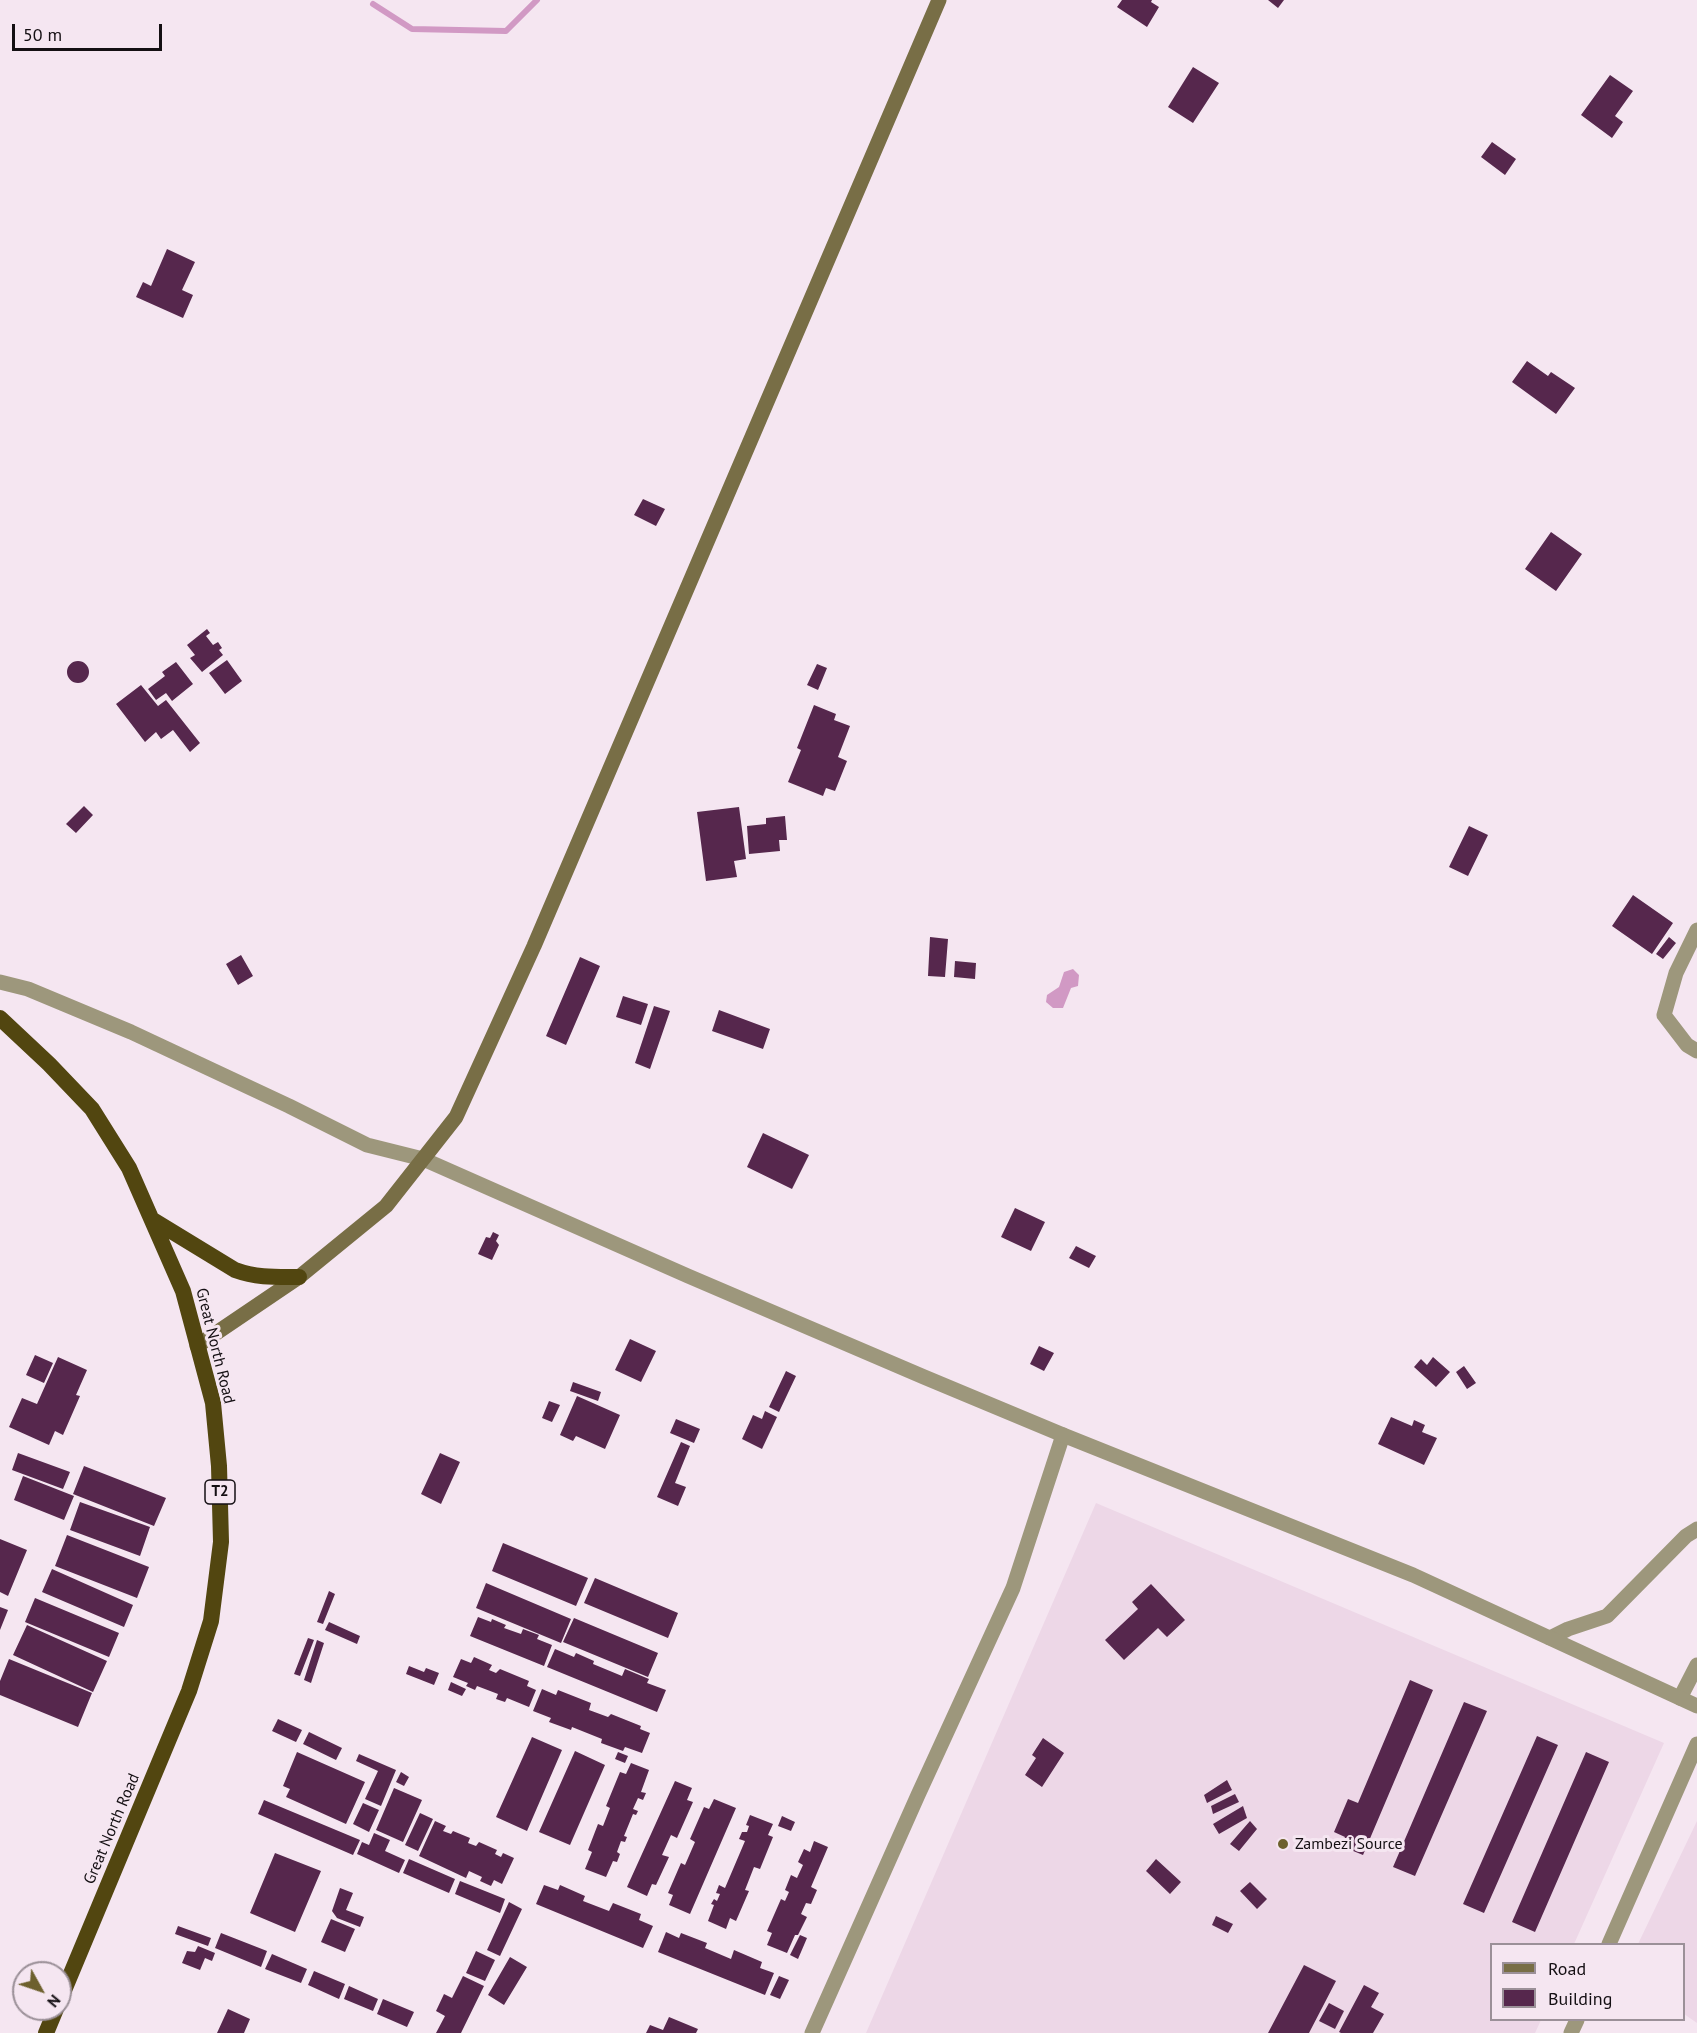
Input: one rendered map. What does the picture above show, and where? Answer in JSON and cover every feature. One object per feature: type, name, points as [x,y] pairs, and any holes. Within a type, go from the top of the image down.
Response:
[{"type":"highway","name":"Great North Road","points":[[0,1018],[92,1110],[129,1168],[183,1291],[213,1403],[219,1466],[221,1542],[211,1621],[189,1691],[72,1971]]},
{"type":"highway","points":[[153,1220],[235,1270],[267,1278],[299,1277]]},
{"type":"main road","points":[[197,1346],[299,1277],[386,1206],[456,1117],[534,946],[939,0]]},
{"type":"street","points":[[1697,930],[1676,973],[1664,1015],[1687,1045],[1697,1051]]},
{"type":"street","points":[[0,982],[27,989],[131,1032],[289,1106],[367,1146],[423,1159],[688,1276],[1064,1435],[1413,1575],[1697,1706]]},
{"type":"street","points":[[812,2033],[1013,1588],[1064,1435]]},
{"type":"street","points":[[1550,1638],[1568,1629],[1607,1616],[1686,1536],[1697,1529]]},
{"type":"street","points":[[1680,1698],[1697,1665]]},
{"type":"street","points":[[1609,1943],[1697,1744]]},
{"type":"shaded area","points":[[1073,969],[1079,975],[1078,986],[1071,988],[1063,1008],[1053,1008],[1046,1002],[1047,995],[1059,987],[1064,972]]},
{"type":"shaded area","name":"Zambezi Source","points":[[1096,1503],[1664,1743],[1574,1943],[1490,1943],[1490,2021],[1541,2021],[1535,2033],[866,2033]]},
{"type":"shaded area","points":[[1697,1821],[1697,2023],[1685,2015],[1685,1943],[1638,1943]]},
{"type":"building","points":[[1122,0],[1152,0],[1151,2],[1159,7],[1147,27],[1117,7]]},
{"type":"building","points":[[1268,0],[1284,0],[1278,8]]},
{"type":"building","points":[[1193,67],[1219,83],[1193,123],[1168,107]]},
{"type":"building","points":[[1610,75],[1633,91],[1615,116],[1623,122],[1612,138],[1581,115]]},
{"type":"building","points":[[1492,142],[1516,159],[1505,175],[1481,157]]},
{"type":"building","points":[[167,249],[195,262],[182,290],[193,295],[183,318],[136,297],[143,282],[151,286]]},
{"type":"building","points":[[1527,361],[1548,376],[1551,372],[1575,388],[1556,414],[1512,382]]},
{"type":"building","points":[[643,499],[665,509],[656,526],[634,515]]},
{"type":"building","points":[[1551,532],[1582,554],[1556,591],[1525,569]]},
{"type":"building","points":[[207,629],[210,633],[206,636],[213,645],[218,642],[222,648],[219,650],[223,655],[202,672],[190,658],[195,655],[187,645]]},
{"type":"building","points":[[227,660],[242,681],[225,694],[209,673]]},
{"type":"building","points":[[78,661],[88,668],[89,672],[82,682],[78,683],[68,676],[67,672],[74,662]]},
{"type":"building","points":[[176,662],[193,684],[172,701],[166,693],[156,700],[148,689],[165,676],[162,672]]},
{"type":"building","points":[[817,664],[827,668],[818,690],[807,685]]},
{"type":"building","points":[[141,685],[158,706],[166,700],[200,743],[190,752],[173,730],[161,739],[156,732],[145,742],[116,704]]},
{"type":"building","points":[[814,705],[836,714],[834,720],[850,726],[838,757],[847,761],[835,791],[826,788],[823,796],[788,782],[801,750],[797,748]]},
{"type":"building","points":[[84,806],[93,815],[76,833],[66,824]]},
{"type":"building","points":[[739,807],[746,859],[734,861],[737,877],[706,881],[697,812]]},
{"type":"building","points":[[785,816],[787,840],[779,840],[780,851],[749,854],[747,826],[766,824],[766,818]]},
{"type":"building","points":[[1469,826],[1488,835],[1468,876],[1449,867]]},
{"type":"building","points":[[1633,895],[1673,923],[1652,954],[1612,926]]},
{"type":"building","points":[[930,937],[948,939],[945,977],[928,976]]},
{"type":"building","points":[[1669,937],[1676,943],[1663,959],[1656,954]]},
{"type":"building","points":[[241,955],[253,976],[238,985],[226,964]]},
{"type":"building","points":[[580,957],[600,966],[566,1045],[546,1036]]},
{"type":"building","points":[[955,961],[976,963],[975,979],[954,977]]},
{"type":"building","points":[[623,996],[648,1004],[641,1025],[616,1017]]},
{"type":"building","points":[[654,1006],[670,1011],[650,1069],[635,1063]]},
{"type":"building","points":[[719,1010],[770,1029],[763,1049],[712,1031]]},
{"type":"building","points":[[763,1133],[809,1155],[792,1189],[747,1167]]},
{"type":"building","points":[[1015,1208],[1045,1222],[1031,1251],[1001,1237]]},
{"type":"building","points":[[493,1232],[499,1235],[496,1241],[499,1245],[492,1260],[478,1254],[486,1237],[490,1238]]},
{"type":"building","points":[[1076,1246],[1096,1256],[1089,1268],[1069,1258]]},
{"type":"building","points":[[630,1339],[656,1351],[641,1382],[615,1370]]},
{"type":"building","points":[[1039,1346],[1054,1353],[1044,1371],[1030,1364]]},
{"type":"building","points":[[35,1355],[53,1363],[44,1383],[26,1375]]},
{"type":"building","points":[[58,1357],[87,1370],[76,1395],[80,1396],[63,1435],[55,1431],[49,1445],[9,1427],[22,1398],[37,1404]]},
{"type":"building","points":[[1433,1357],[1450,1372],[1436,1387],[1414,1367],[1421,1359],[1427,1365]]},
{"type":"building","points":[[1464,1366],[1476,1383],[1467,1389],[1456,1372]]},
{"type":"building","points":[[786,1371],[796,1376],[779,1412],[769,1407]]},
{"type":"building","points":[[573,1382],[601,1392],[598,1401],[570,1391]]},
{"type":"building","points":[[577,1396],[620,1415],[605,1449],[576,1436],[573,1441],[560,1435]]},
{"type":"building","points":[[549,1401],[560,1405],[552,1422],[542,1418]]},
{"type":"building","points":[[765,1411],[777,1417],[762,1449],[742,1439],[753,1415],[762,1419]]},
{"type":"building","points":[[1391,1417],[1412,1426],[1414,1420],[1425,1425],[1422,1432],[1437,1438],[1424,1465],[1378,1444]]},
{"type":"building","points":[[676,1419],[700,1429],[694,1443],[670,1433]]},
{"type":"building","points":[[681,1442],[690,1446],[675,1483],[686,1487],[678,1506],[657,1497]]},
{"type":"building","points":[[18,1453],[70,1472],[63,1489],[12,1470]]},
{"type":"building","points":[[440,1453],[460,1462],[441,1504],[421,1494]]},
{"type":"building","points":[[84,1466],[166,1498],[154,1526],[73,1494]]},
{"type":"building","points":[[23,1476],[74,1496],[64,1520],[14,1500]]},
{"type":"building","points":[[80,1502],[150,1527],[140,1556],[70,1530]]},
{"type":"building","points":[[67,1535],[149,1567],[137,1598],[55,1566]]},
{"type":"building","points":[[0,1539],[27,1550],[8,1596],[0,1592]]},
{"type":"building","points":[[503,1543],[588,1578],[576,1606],[492,1571]]},
{"type":"building","points":[[52,1569],[133,1605],[124,1627],[42,1592]]},
{"type":"building","points":[[595,1578],[678,1613],[668,1638],[584,1603]]},
{"type":"building","points":[[486,1583],[571,1619],[561,1643],[476,1608]]},
{"type":"building","points":[[1151,1584],[1185,1620],[1167,1637],[1158,1628],[1124,1660],[1105,1640],[1138,1609],[1132,1602]]},
{"type":"building","points":[[329,1591],[335,1594],[323,1624],[317,1622]]},
{"type":"building","points":[[35,1598],[119,1633],[109,1657],[25,1622]]},
{"type":"building","points":[[0,1607],[8,1610],[0,1630]]},
{"type":"building","points":[[478,1617],[491,1622],[492,1619],[506,1625],[504,1628],[521,1634],[523,1629],[539,1635],[537,1639],[552,1645],[544,1666],[470,1636]]},
{"type":"building","points":[[574,1618],[658,1653],[648,1677],[563,1642]]},
{"type":"building","points":[[329,1622],[360,1636],[357,1644],[325,1630]]},
{"type":"building","points":[[27,1625],[107,1661],[93,1692],[13,1655]]},
{"type":"building","points":[[308,1638],[314,1640],[300,1676],[294,1674]]},
{"type":"building","points":[[317,1640],[324,1643],[311,1683],[304,1680]]},
{"type":"building","points":[[555,1649],[574,1657],[576,1653],[594,1661],[593,1664],[622,1676],[625,1669],[649,1679],[647,1683],[666,1690],[657,1712],[547,1667]]},
{"type":"building","points":[[474,1657],[492,1665],[489,1670],[496,1673],[500,1669],[529,1681],[527,1686],[536,1690],[529,1707],[507,1698],[505,1702],[496,1699],[498,1694],[477,1686],[475,1690],[466,1686],[468,1683],[453,1677],[461,1659],[471,1663]]},
{"type":"building","points":[[9,1659],[92,1693],[78,1727],[0,1695],[0,1681]]},
{"type":"building","points":[[409,1666],[424,1672],[426,1668],[439,1673],[434,1685],[406,1674]]},
{"type":"building","points":[[1410,1680],[1433,1690],[1363,1855],[1341,1846],[1345,1837],[1334,1832],[1348,1799],[1358,1803]]},
{"type":"building","points":[[451,1682],[466,1689],[462,1696],[448,1690]]},
{"type":"building","points":[[542,1689],[556,1695],[558,1690],[591,1703],[589,1710],[608,1717],[611,1714],[641,1726],[640,1729],[650,1733],[642,1753],[625,1747],[623,1751],[601,1743],[602,1739],[572,1727],[571,1730],[549,1722],[551,1718],[533,1711]]},
{"type":"building","points":[[1464,1702],[1487,1711],[1415,1876],[1393,1867]]},
{"type":"building","points":[[278,1719],[302,1730],[296,1742],[272,1731]]},
{"type":"building","points":[[309,1732],[342,1748],[336,1760],[303,1744]]},
{"type":"building","points":[[1537,1736],[1558,1745],[1484,1913],[1463,1904]]},
{"type":"building","points":[[532,1737],[562,1750],[527,1831],[496,1817]]},
{"type":"building","points":[[1043,1738],[1064,1753],[1042,1787],[1025,1775],[1036,1758],[1032,1755]]},
{"type":"building","points":[[575,1751],[605,1765],[570,1845],[539,1832]]},
{"type":"building","points":[[297,1752],[365,1782],[346,1824],[286,1797],[290,1789],[283,1786]]},
{"type":"building","points":[[618,1752],[628,1756],[625,1763],[615,1759]]},
{"type":"building","points":[[1586,1752],[1609,1762],[1535,1932],[1512,1922]]},
{"type":"building","points":[[359,1754],[396,1770],[381,1806],[365,1799],[378,1771],[356,1761]]},
{"type":"building","points":[[631,1763],[649,1770],[641,1792],[646,1793],[643,1800],[638,1798],[633,1809],[638,1811],[636,1815],[633,1814],[624,1836],[627,1837],[625,1842],[621,1841],[617,1852],[620,1854],[617,1862],[613,1861],[606,1877],[585,1869],[592,1852],[588,1850],[598,1824],[603,1826],[610,1808],[606,1806],[620,1772],[626,1774]]},
{"type":"building","points":[[401,1772],[409,1777],[404,1786],[396,1782]]},
{"type":"building","points":[[1227,1780],[1232,1790],[1207,1803],[1204,1795]]},
{"type":"building","points":[[675,1781],[692,1788],[687,1800],[693,1802],[677,1838],[671,1835],[662,1855],[669,1857],[656,1885],[652,1884],[647,1896],[627,1887]]},
{"type":"building","points":[[394,1788],[422,1800],[403,1842],[376,1830]]},
{"type":"building","points":[[1235,1794],[1239,1802],[1213,1814],[1211,1806]]},
{"type":"building","points":[[714,1799],[736,1808],[690,1914],[669,1905],[673,1895],[668,1893],[681,1863],[685,1865],[695,1842],[690,1839],[704,1807],[709,1809]]},
{"type":"building","points":[[264,1800],[360,1840],[353,1855],[258,1814]]},
{"type":"building","points":[[363,1803],[379,1810],[369,1832],[353,1824]]},
{"type":"building","points":[[1243,1806],[1247,1818],[1219,1834],[1213,1824]]},
{"type":"building","points":[[420,1813],[433,1819],[418,1851],[405,1845]]},
{"type":"building","points":[[750,1815],[773,1824],[768,1835],[773,1837],[760,1869],[754,1867],[745,1890],[749,1891],[736,1921],[730,1918],[726,1929],[708,1921],[714,1905],[711,1904],[714,1899],[717,1901],[720,1894],[716,1893],[719,1885],[725,1888],[745,1841],[739,1839],[742,1832],[747,1832],[749,1826],[746,1825]]},
{"type":"building","points":[[782,1816],[795,1822],[791,1831],[778,1826]]},
{"type":"building","points":[[435,1821],[446,1826],[443,1831],[451,1834],[453,1831],[470,1838],[468,1843],[476,1846],[479,1842],[497,1850],[495,1854],[501,1857],[503,1853],[514,1858],[502,1884],[494,1880],[491,1886],[480,1881],[482,1877],[469,1871],[466,1878],[419,1856]]},
{"type":"building","points":[[1250,1821],[1257,1829],[1239,1851],[1230,1844]]},
{"type":"building","points":[[374,1833],[390,1840],[385,1851],[405,1860],[399,1873],[357,1854],[362,1842],[369,1845]]},
{"type":"building","points":[[814,1841],[828,1847],[811,1887],[817,1890],[811,1904],[806,1903],[801,1914],[807,1917],[787,1953],[767,1945],[772,1933],[767,1931],[781,1899],[785,1901],[789,1892],[785,1890],[791,1875],[797,1878],[803,1865],[798,1862],[804,1849],[810,1852]]},
{"type":"building","points":[[275,1853],[321,1871],[295,1932],[250,1913]]},
{"type":"building","points":[[409,1859],[455,1879],[449,1893],[403,1873]]},
{"type":"building","points":[[1156,1859],[1181,1882],[1170,1894],[1146,1871]]},
{"type":"building","points":[[460,1881],[505,1899],[500,1913],[455,1894]]},
{"type":"building","points":[[1250,1882],[1267,1899],[1257,1909],[1240,1891]]},
{"type":"building","points":[[544,1885],[558,1890],[560,1885],[585,1896],[583,1901],[609,1911],[613,1903],[641,1914],[639,1920],[653,1926],[643,1948],[536,1904]]},
{"type":"building","points":[[340,1888],[353,1893],[346,1910],[364,1917],[360,1927],[337,1918],[332,1911]]},
{"type":"building","points":[[509,1902],[522,1909],[500,1956],[487,1950]]},
{"type":"building","points":[[1216,1916],[1233,1924],[1228,1933],[1212,1925]]},
{"type":"building","points":[[331,1919],[355,1929],[345,1952],[321,1942]]},
{"type":"building","points":[[178,1926],[211,1938],[208,1946],[175,1934]]},
{"type":"building","points":[[666,1932],[679,1938],[681,1933],[707,1943],[705,1948],[731,1959],[734,1950],[762,1962],[760,1968],[774,1973],[765,1995],[658,1952]]},
{"type":"building","points":[[221,1933],[267,1951],[261,1967],[215,1948]]},
{"type":"building","points":[[800,1935],[807,1938],[798,1959],[790,1955]]},
{"type":"building","points":[[198,1946],[215,1953],[212,1961],[205,1958],[200,1970],[182,1963],[187,1951],[195,1952]]},
{"type":"building","points":[[476,1951],[495,1960],[485,1981],[466,1973]]},
{"type":"building","points":[[272,1954],[307,1969],[301,1983],[265,1969]]},
{"type":"building","points":[[510,1957],[527,1967],[504,2005],[488,1995]]},
{"type":"building","points":[[1304,1965],[1336,1981],[1309,2033],[1268,2033]]},
{"type":"building","points":[[314,1971],[345,1984],[339,1999],[308,1985]]},
{"type":"building","points":[[463,1976],[484,1986],[461,2033],[436,2033],[445,2016],[436,2011],[444,1994],[452,1998]]},
{"type":"building","points":[[779,1976],[789,1980],[780,1999],[770,1995]]},
{"type":"building","points":[[1364,1985],[1379,1993],[1371,2007],[1384,2014],[1373,2033],[1339,2032]]},
{"type":"building","points":[[349,1986],[378,1999],[373,2011],[344,1999]]},
{"type":"building","points":[[383,1999],[414,2012],[407,2027],[377,2014]]},
{"type":"building","points":[[1329,2003],[1344,2011],[1335,2029],[1319,2021]]},
{"type":"building","points":[[228,2009],[250,2019],[244,2033],[217,2033]]},
{"type":"building","points":[[669,2017],[698,2029],[696,2033],[646,2033],[650,2025],[663,2030]]},
{"type":"waterway","points":[[373,4],[412,29],[506,31],[537,0]]},
{"type":"place","name":"Zambezi Source","points":[[1283,1844]]}]
